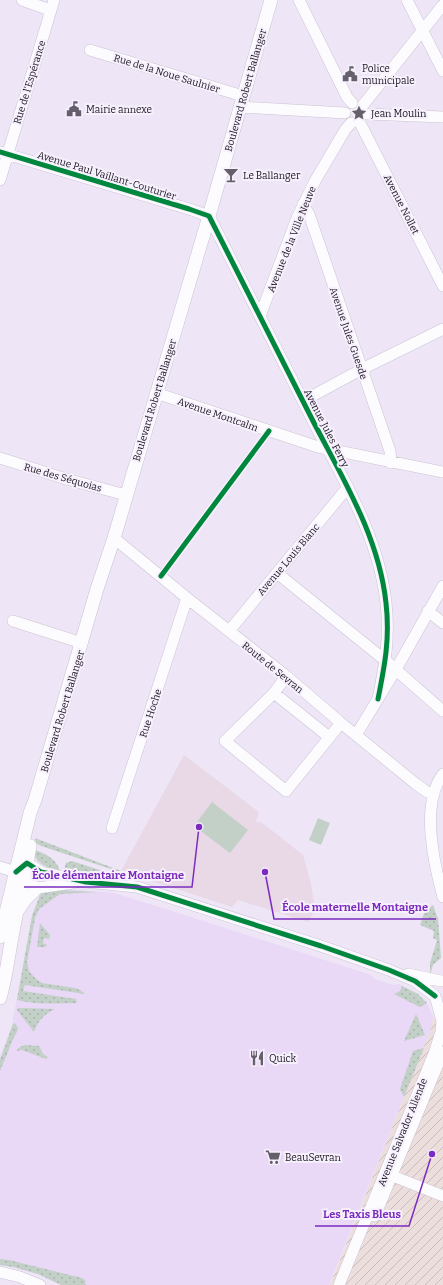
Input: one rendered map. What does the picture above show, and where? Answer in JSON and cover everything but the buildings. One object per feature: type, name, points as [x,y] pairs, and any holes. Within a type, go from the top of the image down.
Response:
[{"type":"main road","name":"Boulevard Robert Ballanger","points":[[0,998],[17,913],[20,876],[30,813],[114,538],[271,0]]},
{"type":"main road","name":"Boulevard Robert Ballanger","points":[[0,937],[20,876],[27,863],[35,814],[35,800]]},
{"type":"street","points":[[22,0],[52,5]]},
{"type":"street","name":"Avenue Nollet","points":[[299,0],[347,97],[359,114],[443,286]]},
{"type":"street","points":[[407,0],[443,71]]},
{"type":"street","name":"Rue de l'Espérance","points":[[0,180],[4,153],[52,5]]},
{"type":"street","name":"Avenue de la Ville Neuve","points":[[260,316],[297,218],[315,181],[345,130],[443,5]]},
{"type":"street","name":"Rue de la Noue Saulnier","points":[[90,50],[242,102],[345,113],[347,118],[359,114]]},
{"type":"street","points":[[359,114],[443,117]]},
{"type":"street","name":"Avenue Paul Vaillant-Couturier","points":[[4,153],[209,216]]},
{"type":"street","name":"Avenue Jules Guesde","points":[[304,204],[309,214],[390,451],[391,463]]},
{"type":"street","name":"Avenue Jules Ferry","points":[[209,216],[348,487],[370,537],[380,569],[386,602],[386,661],[378,698]]},
{"type":"street","points":[[303,401],[443,329]]},
{"type":"street","name":"Avenue Montcalm","points":[[156,393],[328,450],[443,472]]},
{"type":"street","name":"Rue des Séquoias","points":[[0,458],[66,479],[126,495]]},
{"type":"street","name":"Avenue Louis Blanc","points":[[229,631],[348,487]]},
{"type":"street","name":"Route de Sevran","points":[[114,538],[285,675],[419,787],[434,794]]},
{"type":"street","points":[[277,573],[386,661],[395,671],[443,711]]},
{"type":"street","points":[[356,735],[395,671],[443,586]]},
{"type":"street","name":"Rue Hoche","points":[[112,828],[187,598]]},
{"type":"street","points":[[428,611],[443,624]]},
{"type":"street","points":[[12,621],[82,643]]},
{"type":"street","points":[[285,675],[274,693],[225,741],[286,791],[341,723]]},
{"type":"street","points":[[274,693],[329,737]]},
{"type":"street","points":[[443,774],[434,794],[431,820],[431,842],[443,897]]},
{"type":"street","points":[[27,863],[41,872],[86,882],[137,887],[309,942],[389,970],[415,982],[438,1000]]},
{"type":"street","points":[[0,867],[20,876],[38,888]]},
{"type":"street","points":[[17,913],[26,900],[38,888],[58,884],[86,882]]},
{"type":"street","points":[[389,970],[442,980],[437,986],[438,1000]]},
{"type":"street","name":"Avenue Salvador Allende","points":[[346,1285],[435,1051],[441,1032],[442,1021],[438,1000]]},
{"type":"street","name":"Avenue Salvador Allende","points":[[339,1285],[443,1052]]},
{"type":"street","points":[[388,1175],[443,1196]]},
{"type":"street","points":[[0,1272],[40,1285]]},
{"type":"shaded area","points":[[184,755],[259,812],[256,822],[260,822],[265,825],[303,855],[311,884],[315,910],[308,922],[238,900],[232,907],[121,871]]},
{"type":"shaded area","points":[[212,802],[248,830],[230,853],[194,826]]},
{"type":"shaded area","points":[[318,818],[330,823],[321,845],[309,840]]},
{"type":"shaded area","points":[[35,838],[121,871],[120,872],[41,846],[36,843]]},
{"type":"shaded area","points":[[34,850],[42,853],[54,861],[60,872],[39,862],[34,855]]},
{"type":"shaded area","points":[[72,861],[118,876],[117,878],[91,873],[63,873],[66,863]]},
{"type":"shaded area","points":[[54,890],[80,890],[114,893],[371,975],[375,979],[393,985],[399,984],[418,994],[427,1003],[433,1017],[432,1026],[329,1285],[61,1285],[38,1274],[0,1265],[0,1057],[12,1025],[32,916],[40,895]]},
{"type":"shaded area","points":[[45,891],[98,892],[60,894],[39,909],[35,918],[27,962],[29,971],[42,983],[75,988],[85,994],[25,985],[23,991],[76,999],[77,1003],[39,1003],[17,1000],[32,916],[40,895]]},
{"type":"shaded area","points":[[433,905],[438,919],[441,958],[433,965],[430,975],[430,963],[437,940],[433,938],[434,931],[420,925],[425,911]]},
{"type":"shaded area","points":[[40,923],[50,935],[49,939],[44,938],[43,943],[47,945],[45,947],[37,947]]},
{"type":"shaded area","points":[[402,986],[418,994],[427,1003],[420,1007],[394,994],[400,991]]},
{"type":"shaded area","points":[[18,1008],[55,1009],[42,1018],[37,1024],[34,1032],[17,1010]]},
{"type":"shaded area","points":[[416,1014],[425,1035],[404,1041]]},
{"type":"shaded area","points":[[443,1015],[443,1285],[330,1285],[432,1026],[433,1017]]},
{"type":"shaded area","points":[[15,1023],[18,1028],[17,1032],[0,1071],[0,1060],[13,1024]]},
{"type":"shaded area","points":[[25,1045],[39,1046],[43,1054],[48,1057],[46,1059],[22,1050],[16,1051]]},
{"type":"shaded area","points":[[424,1048],[404,1097],[400,1089],[413,1051]]},
{"type":"shaded area","points":[[0,1259],[82,1278],[85,1280],[86,1285],[61,1285],[38,1274],[0,1265]]},
{"type":"cycle path","points":[[0,152],[209,216],[347,487],[368,532],[382,579],[387,616],[385,662],[378,699]]},
{"type":"cycle path","points":[[161,576],[269,431]]},
{"type":"cycle path","points":[[16,872],[27,863],[41,872],[86,882],[137,887],[321,946],[389,970],[415,981],[435,996]]},
{"type":"place","name":"Police municipale","points":[[350,74]]},
{"type":"place","name":"Mairie annexe","points":[[74,109]]},
{"type":"place","name":"Jean Moulin","points":[[359,113]]},
{"type":"place","name":"Le Ballanger","points":[[231,175]]},
{"type":"place","name":"École élémentaire Montaigne","points":[[199,827]]},
{"type":"place","name":"École maternelle Montaigne","points":[[265,872]]},
{"type":"place","name":"Quick","points":[[257,1058]]},
{"type":"place","name":"Les Taxis Bleus","points":[[432,1154]]},
{"type":"place","name":"BeauSevran","points":[[273,1157]]}]
